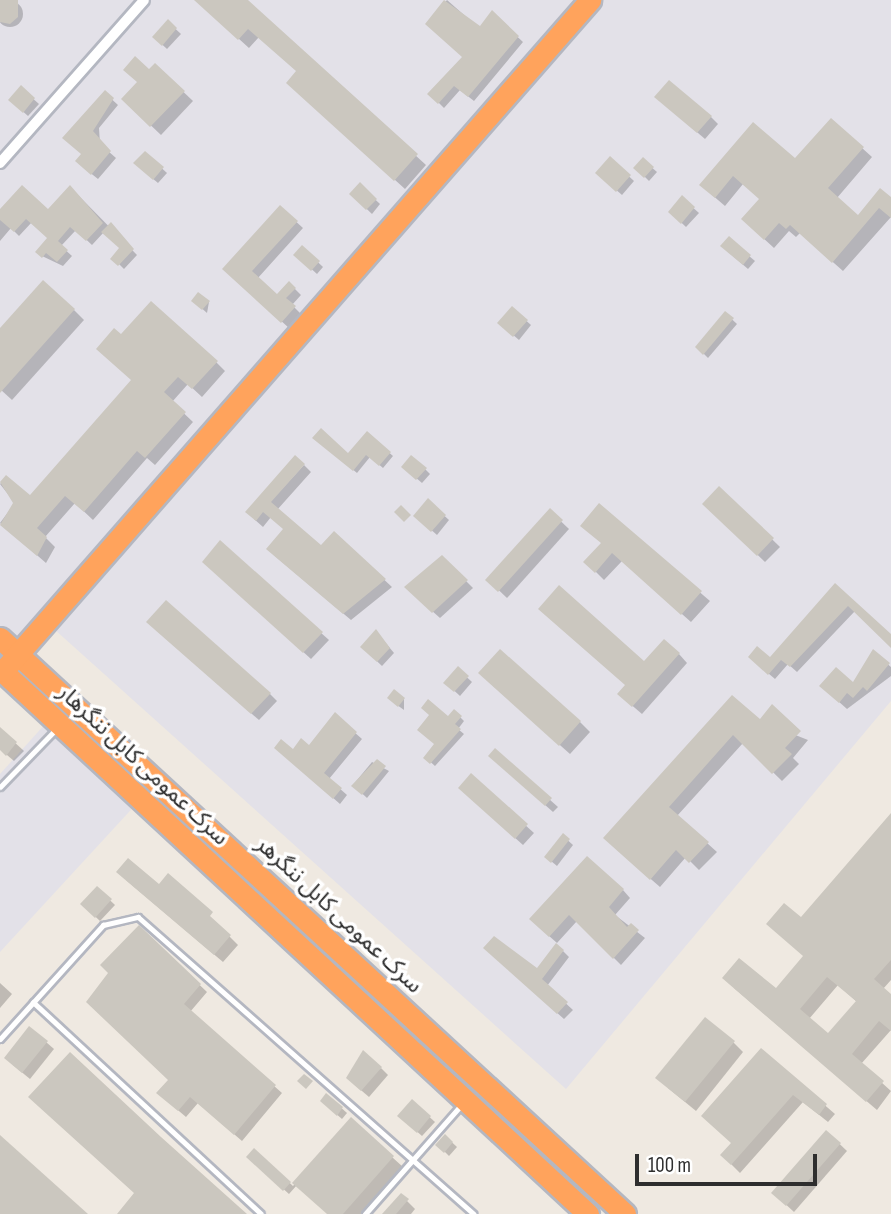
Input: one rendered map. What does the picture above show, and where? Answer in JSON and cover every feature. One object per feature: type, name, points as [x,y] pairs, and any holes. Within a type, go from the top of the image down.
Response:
[{"type":"highway","points":[[1,670],[590,0]]},
{"type":"highway","points":[[0,638],[18,653]]},
{"type":"highway","name":"سرک عمومی کابل ننگرهر","points":[[18,653],[625,1214]]},
{"type":"highway","name":"سرک عمومی کابل ننگرهار","points":[[1,670],[462,1103],[588,1214]]},
{"type":"street","points":[[0,163],[144,0]]},
{"type":"lane","points":[[0,787],[61,724]]},
{"type":"lane","points":[[0,1039],[103,925],[138,917],[474,1214]]},
{"type":"lane","points":[[33,1002],[261,1214]]},
{"type":"lane","points":[[365,1214],[416,1162],[462,1103]]},
{"type":"shaded area","points":[[0,0],[891,0],[891,701],[566,1089],[44,620],[18,653],[0,638]]},
{"type":"shaded area","points":[[47,722],[140,800],[0,952],[0,774]]},
{"type":"building","points":[[0,0],[18,0],[18,17],[10,24],[0,22]]},
{"type":"building","points":[[194,0],[248,0],[418,154],[394,181],[286,83],[296,71],[248,29],[238,40]]},
{"type":"building","points":[[444,0],[480,26],[492,10],[519,36],[468,97],[454,86],[438,104],[427,94],[462,57],[425,24]]},
{"type":"building","points":[[168,19],[177,28],[162,46],[152,37]]},
{"type":"building","points":[[135,56],[149,69],[155,63],[185,91],[150,127],[121,99],[137,82],[123,70]]},
{"type":"building","points":[[669,80],[712,116],[697,133],[654,97]]},
{"type":"building","points":[[21,85],[35,98],[23,113],[8,100]]},
{"type":"building","points":[[105,90],[114,98],[93,131],[111,151],[91,175],[75,161],[81,154],[62,138]]},
{"type":"building","points":[[831,118],[864,147],[828,188],[858,215],[880,188],[891,197],[891,218],[879,208],[832,263],[790,225],[786,229],[779,223],[764,240],[741,219],[759,199],[733,176],[715,198],[699,185],[753,122],[795,158]]},
{"type":"building","points":[[145,151],[164,167],[153,180],[133,163]]},
{"type":"building","points":[[610,156],[631,175],[616,192],[595,173]]},
{"type":"building","points":[[643,157],[654,167],[644,178],[633,168]]},
{"type":"building","points":[[360,182],[377,199],[366,210],[349,194]]},
{"type":"building","points":[[22,185],[48,209],[70,185],[103,223],[86,241],[70,227],[58,241],[68,250],[57,262],[46,253],[42,258],[35,252],[47,238],[26,219],[14,232],[0,220],[0,209]]},
{"type":"building","points":[[682,195],[695,207],[681,224],[668,212]]},
{"type":"building","points":[[280,205],[298,221],[252,271],[277,294],[289,281],[296,288],[286,298],[296,306],[281,323],[222,269]]},
{"type":"building","points":[[111,222],[134,249],[118,266],[110,259],[119,248],[101,232]]},
{"type":"building","points":[[729,236],[751,255],[743,265],[720,246]]},
{"type":"building","points":[[302,245],[320,261],[311,271],[293,255]]},
{"type":"building","points":[[43,280],[75,309],[0,393],[0,328]]},
{"type":"building","points":[[198,292],[210,301],[202,310],[191,301]]},
{"type":"building","points":[[151,301],[218,361],[192,389],[178,377],[164,392],[186,412],[145,458],[137,451],[84,512],[65,496],[37,528],[47,537],[37,556],[0,525],[13,503],[0,482],[6,475],[30,495],[131,380],[96,349],[114,328],[121,334]]},
{"type":"building","points":[[512,306],[528,320],[513,337],[497,323]]},
{"type":"building","points":[[725,311],[734,318],[703,355],[695,347]]},
{"type":"building","points":[[321,428],[348,453],[367,431],[391,452],[379,466],[366,455],[353,471],[312,438]]},
{"type":"building","points":[[295,455],[305,464],[271,502],[321,545],[334,531],[386,579],[343,614],[266,549],[283,529],[263,512],[256,521],[245,512]]},
{"type":"building","points":[[411,455],[427,468],[416,480],[401,467]]},
{"type":"building","points":[[719,486],[774,538],[757,556],[702,504]]},
{"type":"building","points":[[428,498],[446,515],[431,532],[413,516]]},
{"type":"building","points":[[599,503],[702,591],[681,615],[612,553],[595,573],[583,562],[601,543],[580,526]]},
{"type":"building","points":[[401,505],[411,515],[404,522],[394,512]]},
{"type":"building","points":[[550,508],[563,520],[498,592],[485,580]]},
{"type":"building","points":[[220,540],[323,632],[303,653],[202,562]]},
{"type":"building","points":[[442,555],[468,580],[432,613],[404,587]]},
{"type":"building","points":[[835,583],[891,634],[891,648],[848,606],[790,667],[781,660],[768,675],[748,657],[757,646],[770,657]]},
{"type":"building","points":[[559,585],[644,661],[664,639],[680,653],[632,707],[617,694],[625,685],[538,609]]},
{"type":"building","points":[[166,600],[271,693],[251,714],[146,622]]},
{"type":"building","points":[[376,629],[390,648],[377,662],[360,647]]},
{"type":"building","points":[[500,649],[581,721],[559,746],[478,673]]},
{"type":"building","points":[[873,649],[890,663],[867,691],[863,687],[853,698],[847,693],[839,703],[819,686],[836,667],[853,682]]},
{"type":"building","points":[[458,666],[469,676],[454,692],[443,683]]},
{"type":"building","points":[[394,689],[405,698],[398,707],[387,698]]},
{"type":"building","points":[[732,695],[760,719],[772,704],[801,731],[785,748],[792,754],[772,774],[733,735],[669,807],[709,842],[689,863],[676,850],[650,880],[603,838]]},
{"type":"building","points":[[428,699],[448,716],[454,709],[462,716],[455,724],[461,729],[430,764],[423,758],[434,744],[417,730],[429,715],[421,708]]},
{"type":"building","points":[[335,712],[357,732],[324,773],[342,788],[333,799],[274,748],[281,739],[293,749],[301,738],[309,745]]},
{"type":"building","points":[[0,727],[17,742],[6,756],[0,750]]},
{"type":"building","points":[[495,748],[552,798],[545,806],[488,756]]},
{"type":"building","points":[[377,759],[386,766],[362,795],[351,786]]},
{"type":"building","points":[[471,773],[528,824],[515,839],[458,788]]},
{"type":"building","points":[[891,813],[891,960],[874,979],[891,994],[891,1031],[879,1021],[852,1054],[884,1081],[866,1102],[722,978],[739,958],[776,988],[803,956],[766,924],[784,903],[801,917]],"holes":[[[827,977],[856,1001],[828,1033],[800,1009]]]},
{"type":"building","points":[[563,833],[570,839],[551,863],[544,857]]},
{"type":"building","points":[[587,856],[624,889],[609,907],[627,927],[631,923],[639,930],[613,959],[569,915],[549,937],[529,919]]},
{"type":"building","points":[[128,858],[159,884],[168,873],[213,912],[210,916],[231,935],[214,955],[116,872]]},
{"type":"building","points":[[97,886],[112,899],[95,918],[80,904]]},
{"type":"building","points":[[139,925],[201,984],[184,1004],[276,1085],[234,1135],[190,1097],[178,1111],[156,1093],[168,1080],[86,1002],[108,973],[100,965]]},
{"type":"building","points":[[494,936],[537,968],[556,943],[564,950],[542,979],[568,1002],[557,1014],[483,948]]},
{"type":"building","points":[[705,1017],[735,1041],[685,1102],[655,1078]]},
{"type":"building","points":[[29,1026],[48,1041],[22,1073],[4,1058]]},
{"type":"building","points":[[761,1048],[827,1104],[819,1115],[793,1095],[731,1165],[720,1155],[731,1143],[701,1116]]},
{"type":"building","points":[[363,1050],[382,1067],[361,1091],[346,1078]]},
{"type":"building","points":[[70,1052],[247,1214],[117,1214],[134,1193],[28,1097]]},
{"type":"building","points":[[304,1074],[313,1081],[306,1089],[297,1081]]},
{"type":"building","points":[[326,1093],[343,1107],[337,1116],[320,1101]]},
{"type":"building","points":[[412,1099],[431,1116],[417,1133],[397,1116]]},
{"type":"building","points":[[351,1117],[394,1156],[343,1214],[327,1214],[292,1183]]},
{"type":"building","points":[[826,1130],[841,1143],[786,1206],[771,1193]]},
{"type":"building","points":[[445,1134],[453,1142],[444,1153],[435,1145]]},
{"type":"building","points":[[0,1135],[88,1214],[0,1214]]},
{"type":"building","points":[[254,1148],[291,1182],[283,1191],[246,1157]]},
{"type":"building","points":[[401,1193],[409,1199],[396,1214],[382,1214]]}]
